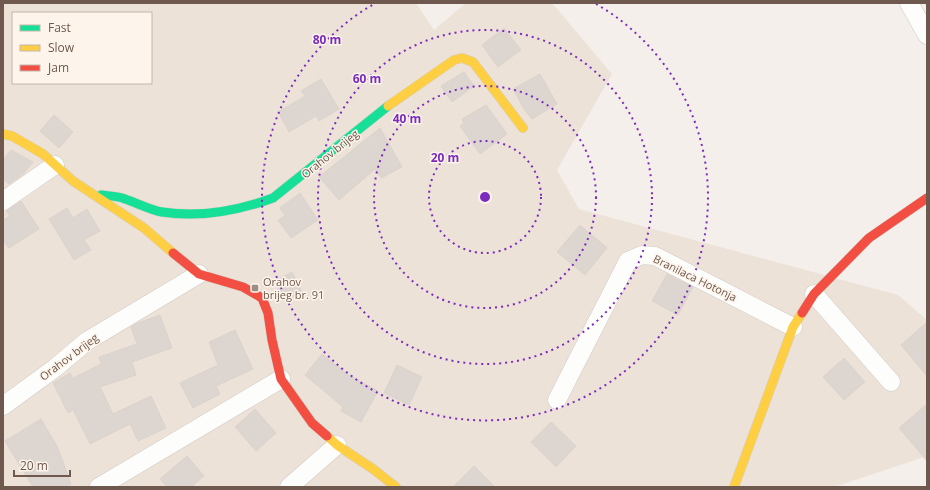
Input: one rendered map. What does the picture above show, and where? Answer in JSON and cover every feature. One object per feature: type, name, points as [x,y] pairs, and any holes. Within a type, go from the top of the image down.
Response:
[{"type":"street","points":[[909,3],[926,32]]},
{"type":"street","name":"Orahov brijeg","points":[[91,194],[123,198],[161,212],[194,215],[222,212],[251,206],[273,198],[387,107],[454,60],[462,58],[473,62],[523,128]]},
{"type":"street","name":"Orahov brijeg","points":[[3,134],[25,142],[43,154],[73,181],[144,228],[175,256],[199,274],[243,288],[262,298],[268,313],[272,340],[281,379],[312,423],[337,445],[373,468],[396,487]]},
{"type":"street","points":[[3,201],[55,165]]},
{"type":"street","points":[[734,487],[793,328],[814,294],[869,238],[927,198]]},
{"type":"street","name":"Branilaca Hotonja","points":[[557,400],[628,261],[642,255],[655,256],[793,328]]},
{"type":"street","name":"Orahov brijeg","points":[[3,406],[55,368],[87,342],[199,274]]},
{"type":"street","points":[[814,294],[891,382]]},
{"type":"street","points":[[99,487],[281,379]]},
{"type":"street","points":[[289,487],[337,445]]},
{"type":"shaded area","points":[[3,3],[416,3],[434,30],[466,3],[552,3],[612,74],[557,170],[579,209],[898,295],[927,320],[927,456],[834,487],[3,487]]},
{"type":"building","points":[[504,28],[521,50],[498,67],[482,45]]},
{"type":"building","points":[[464,72],[474,86],[452,102],[441,86]]},
{"type":"building","points":[[540,74],[557,104],[532,119],[524,109],[513,89]]},
{"type":"building","points":[[321,79],[339,109],[319,121],[316,116],[289,132],[278,112],[305,96],[301,91]]},
{"type":"building","points":[[486,105],[507,134],[480,154],[460,126],[464,123],[462,119]]},
{"type":"building","points":[[54,115],[73,132],[59,148],[40,131]]},
{"type":"building","points":[[380,128],[402,167],[381,178],[375,169],[339,200],[319,177]]},
{"type":"building","points":[[11,150],[33,162],[23,174],[9,184],[3,179],[3,160]]},
{"type":"building","points":[[300,193],[318,220],[291,238],[278,220],[285,216],[280,208]]},
{"type":"building","points":[[21,201],[39,229],[9,248],[3,240],[3,220],[10,216],[6,211]]},
{"type":"building","points":[[67,208],[73,218],[87,209],[100,231],[84,240],[91,250],[74,260],[49,219]]},
{"type":"building","points":[[580,225],[607,248],[585,275],[557,252]]},
{"type":"building","points":[[292,272],[302,292],[284,301],[274,281]]},
{"type":"building","points":[[667,274],[693,287],[678,315],[652,301]]},
{"type":"building","points":[[160,315],[172,348],[132,362],[136,375],[100,387],[113,414],[151,396],[166,428],[138,441],[130,424],[90,444],[73,410],[68,413],[53,383],[70,373],[73,378],[101,364],[99,357],[137,344],[131,327]]},
{"type":"building","points":[[927,322],[927,376],[901,345]]},
{"type":"building","points":[[235,330],[253,369],[216,386],[220,394],[193,408],[180,383],[218,365],[209,342]]},
{"type":"building","points":[[322,354],[347,374],[378,391],[361,422],[341,411],[343,407],[305,375]]},
{"type":"building","points":[[844,358],[865,382],[844,400],[823,377]]},
{"type":"building","points":[[397,365],[422,377],[409,405],[384,393]]},
{"type":"building","points":[[927,404],[927,461],[899,428]]},
{"type":"building","points":[[255,409],[276,433],[256,451],[235,427]]},
{"type":"building","points":[[41,419],[58,448],[71,484],[64,487],[33,487],[5,441]]},
{"type":"building","points":[[551,422],[576,446],[556,467],[531,442]]},
{"type":"building","points":[[187,456],[204,476],[191,487],[167,487],[160,479]]},
{"type":"building","points":[[474,466],[495,487],[453,487]]},
{"type":"traffic: fast","points":[[101,195],[119,197],[157,211],[176,214],[204,214],[232,210],[259,203],[273,198],[388,106]]},
{"type":"traffic: slow","points":[[388,106],[454,60],[462,58],[473,62],[523,128]]},
{"type":"traffic: slow","points":[[3,134],[12,136],[43,154],[73,181],[144,228],[173,253]]},
{"type":"traffic: slow","points":[[734,487],[793,327],[802,313]]},
{"type":"traffic: slow","points":[[327,436],[337,445],[373,469],[396,487]]},
{"type":"traffic: jam","points":[[802,313],[814,294],[869,238],[927,198]]},
{"type":"traffic: jam","points":[[173,253],[199,274],[243,287],[262,298],[268,313],[272,340],[281,379],[312,423],[327,436]]},
{"type":"place","name":"Orahov brijeg br. 91","points":[[255,288]]}]
